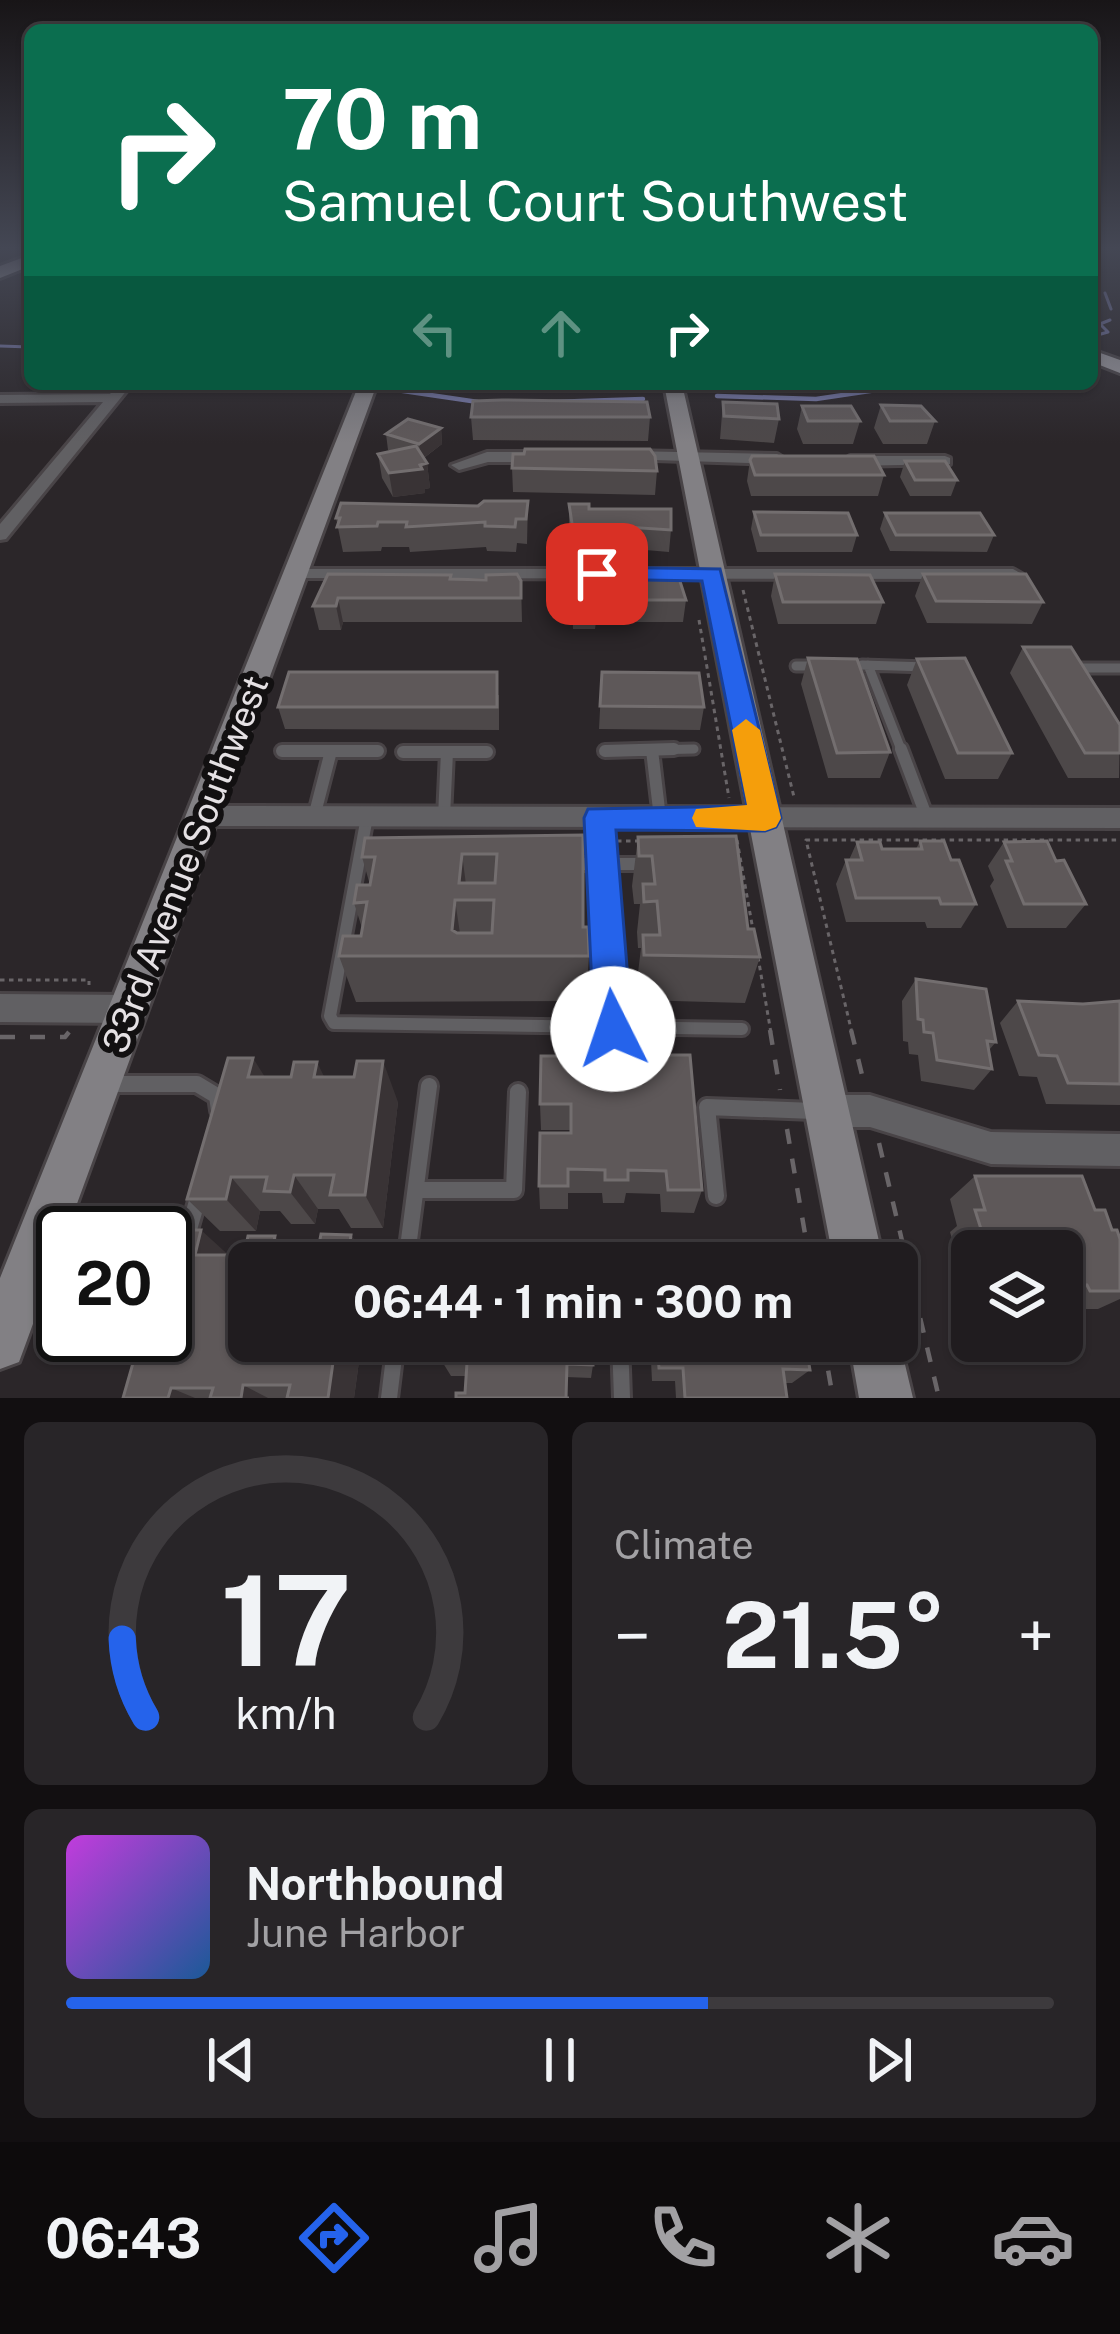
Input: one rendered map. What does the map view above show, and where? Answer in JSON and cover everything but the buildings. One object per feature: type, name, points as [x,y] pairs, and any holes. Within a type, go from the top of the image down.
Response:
[{"type":"street","points":[[0,535],[119,390]]},
{"type":"street","name":"33rd Avenue Southwest","points":[[0,1343],[366,390]]},
{"type":"street","points":[[674,390],[712,574],[752,829],[829,1111],[855,1242]]},
{"type":"street","points":[[0,398],[112,398]]},
{"type":"street","points":[[600,456],[787,460]]},
{"type":"street","points":[[459,465],[487,457],[555,457]]},
{"type":"street","points":[[828,461],[945,460]]},
{"type":"street","points":[[298,574],[1013,574]]},
{"type":"street","points":[[203,816],[444,817],[600,829],[660,818],[752,829],[927,818],[1120,818]]},
{"type":"street","points":[[0,1008],[129,1009]]},
{"type":"street","points":[[829,1111],[870,1111],[991,1148],[1120,1150]]},
{"type":"street","points":[[878,1362],[886,1398]]},
{"type":"lane","points":[[796,666],[832,665]]},
{"type":"lane","points":[[850,665],[937,667]]},
{"type":"lane","points":[[868,665],[927,818]]},
{"type":"lane","points":[[1087,686],[1076,668],[1120,668]]},
{"type":"lane","points":[[605,751],[694,749]]},
{"type":"lane","points":[[652,750],[660,818]]},
{"type":"lane","points":[[282,751],[378,751]]},
{"type":"lane","points":[[314,817],[332,752]]},
{"type":"lane","points":[[403,752],[487,752]]},
{"type":"lane","points":[[444,817],[447,752]]},
{"type":"lane","points":[[368,817],[330,1016],[334,1023],[742,1030]]},
{"type":"lane","points":[[600,829],[613,1029]]},
{"type":"lane","points":[[359,863],[381,863]]},
{"type":"lane","points":[[558,864],[674,865]]},
{"type":"lane","points":[[100,1084],[197,1084],[218,1096],[219,1120]]},
{"type":"lane","points":[[409,1242],[429,1086]]},
{"type":"lane","points":[[416,1190],[514,1190],[518,1092]]},
{"type":"lane","points":[[716,1196],[707,1107],[829,1111]]},
{"type":"lane","points":[[192,1216],[201,1184]]},
{"type":"lane","points":[[389,1398],[393,1362]]},
{"type":"lane","points":[[621,1362],[622,1398]]},
{"type":"path","points":[[696,606],[731,798],[712,798]]},
{"type":"path","points":[[600,829],[646,841]]},
{"type":"path","points":[[752,829],[753,930]]},
{"type":"path","points":[[939,1398],[806,840],[1120,840]]},
{"type":"path","points":[[757,952],[806,1242]]},
{"type":"path","points":[[827,1362],[833,1398]]},
{"type":"waterway","points":[[1101,334],[1108,332],[1100,324],[1110,320]]},
{"type":"waterway","points":[[0,346],[24,347]]},
{"type":"waterway","points":[[396,390],[478,402]]},
{"type":"waterway","points":[[717,396],[816,399],[877,390]]},
{"type":"waterway","points":[[551,402],[643,399]]},
{"type":"slow traffic","points":[[707,818],[765,818],[746,730]]},
{"type":"route","points":[[597,574],[712,574],[765,818],[599,818],[613,1029]]}]
